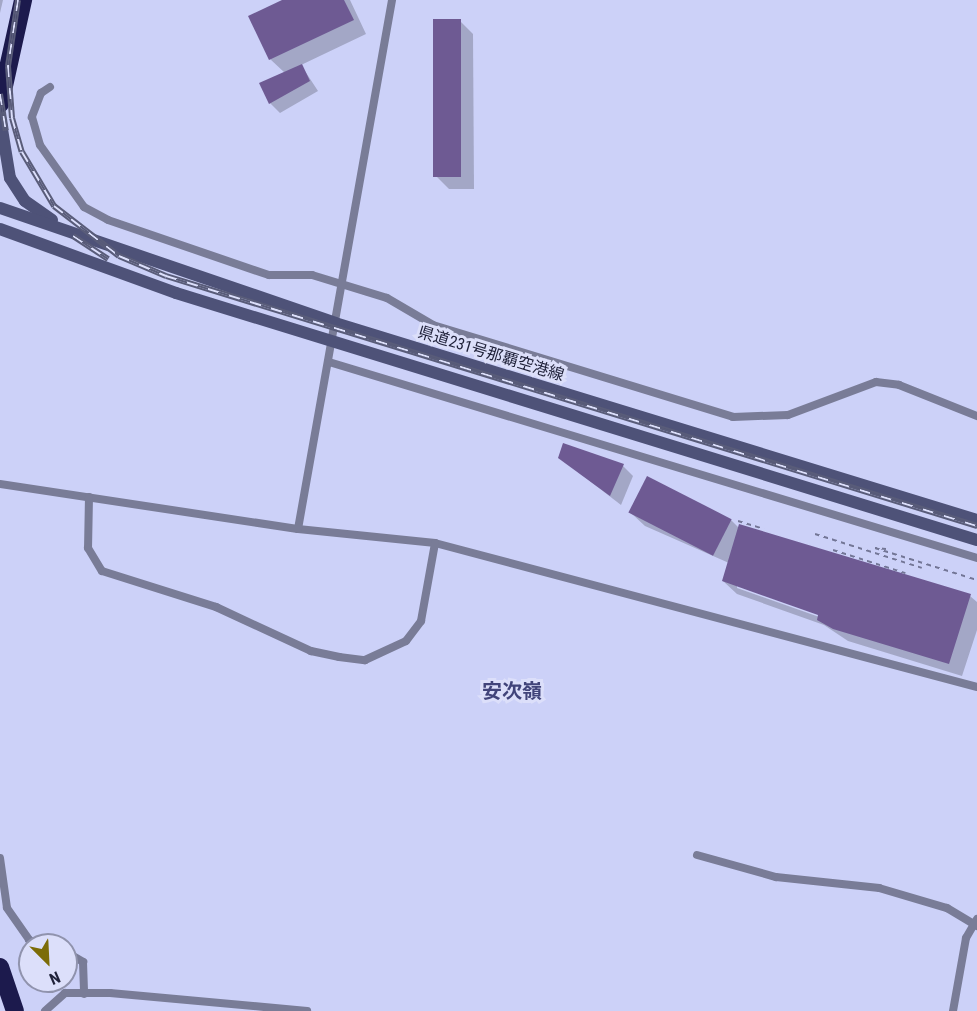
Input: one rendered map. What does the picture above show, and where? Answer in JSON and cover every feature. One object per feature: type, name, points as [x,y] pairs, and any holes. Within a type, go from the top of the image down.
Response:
[{"type":"highway","points":[[0,104],[23,0]]},
{"type":"highway","points":[[0,967],[15,1011]]},
{"type":"main road","points":[[0,117],[14,185],[33,207],[71,232]]},
{"type":"main road","name":"県道231号那覇空港線","points":[[0,208],[335,323],[977,520]]},
{"type":"main road","points":[[0,229],[176,293],[977,540]]},
{"type":"lane","points":[[298,529],[392,0]]},
{"type":"lane","points":[[50,87],[41,93],[32,117],[51,165],[84,207],[108,220],[269,275],[312,275],[387,298],[433,325],[733,417],[789,415],[876,382],[899,385],[977,416]]},
{"type":"lane","points":[[328,362],[977,558]]},
{"type":"lane","points":[[0,484],[298,529],[435,543],[977,687]]},
{"type":"lane","points":[[89,497],[88,548],[102,571],[216,607],[311,651],[339,657],[365,660],[406,641],[422,621],[435,543]]},
{"type":"lane","points":[[697,855],[776,877],[879,888],[946,908],[976,924],[953,1011]]},
{"type":"lane","points":[[0,858],[7,908],[24,933]]},
{"type":"lane","points":[[78,959],[83,962],[84,994]]},
{"type":"lane","points":[[45,1011],[65,993],[307,1011]]},
{"type":"path","points":[[738,521],[764,529]]},
{"type":"path","points":[[815,534],[922,568]]},
{"type":"path","points":[[886,549],[875,548],[977,580]]},
{"type":"path","points":[[833,550],[905,573]]},
{"type":"building","points":[[282,0],[344,0],[354,20],[269,60],[248,16]]},
{"type":"building","points":[[433,19],[461,19],[461,177],[433,177]]},
{"type":"building","points":[[302,64],[310,81],[269,104],[259,83]]},
{"type":"building","points":[[563,443],[624,464],[610,496],[558,458]]},
{"type":"building","points":[[647,476],[732,519],[713,556],[628,513]]},
{"type":"building","points":[[739,524],[971,594],[949,664],[833,629],[817,620],[818,615],[722,581]]},
{"type":"railway","points":[[18,0],[8,66],[12,118],[22,152],[54,206],[119,256],[166,276],[977,526]]},
{"type":"railway","points":[[0,94],[6,131]]},
{"type":"railway","points":[[73,236],[108,259]]},
{"type":"district","name":"安次嶺","points":[[512,691]]}]
